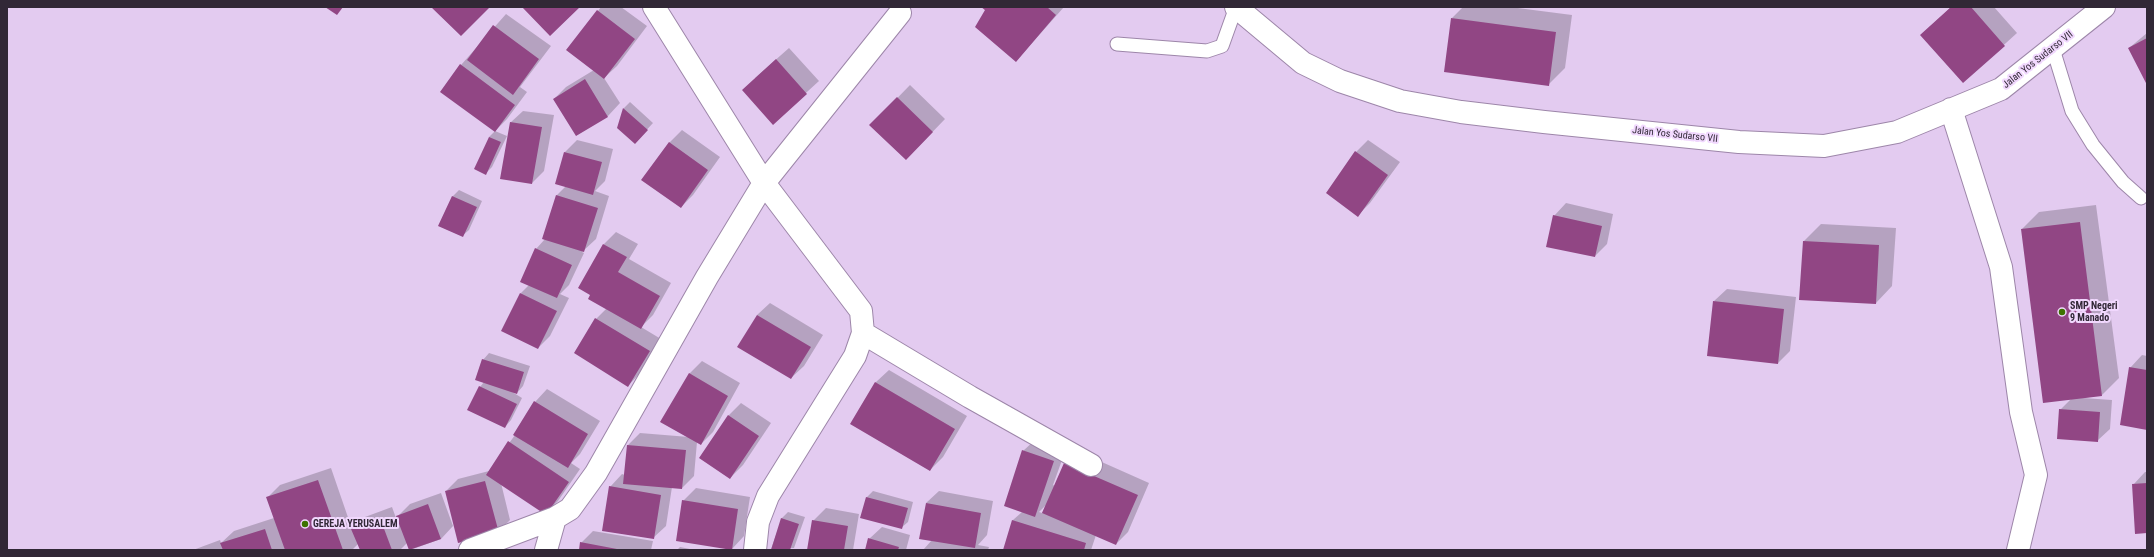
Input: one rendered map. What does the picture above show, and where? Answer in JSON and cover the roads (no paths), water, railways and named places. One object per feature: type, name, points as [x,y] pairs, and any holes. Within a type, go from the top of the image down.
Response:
[{"type":"street","points":[[654,7],[764,183],[860,311],[863,333],[855,356],[768,496],[758,522],[755,550]]},
{"type":"street","name":"Jalan Yos Sudarso VII","points":[[1236,7],[1303,62],[1340,81],[1400,101],[1461,112],[1739,142],[1824,146],[1897,132],[2001,89],[2053,50],[2104,7]]},
{"type":"street","points":[[470,550],[555,518],[570,509],[596,473],[703,284],[764,183],[900,13]]},
{"type":"street","points":[[1951,109],[2001,267],[2021,412],[2036,475],[2018,550]]},
{"type":"street","points":[[863,333],[970,397],[1091,465]]},
{"type":"street","points":[[546,550],[555,518]]},
{"type":"lane","points":[[1117,44],[1207,51],[1222,46],[1236,7]]},
{"type":"lane","points":[[2053,50],[2072,111],[2093,145],[2123,182],[2141,198]]},
{"type":"place","name":"SMP Negeri 9 Manado","points":[[2062,312]]},
{"type":"place","name":"GEREJA YERUSALEM","points":[[305,524]]}]
